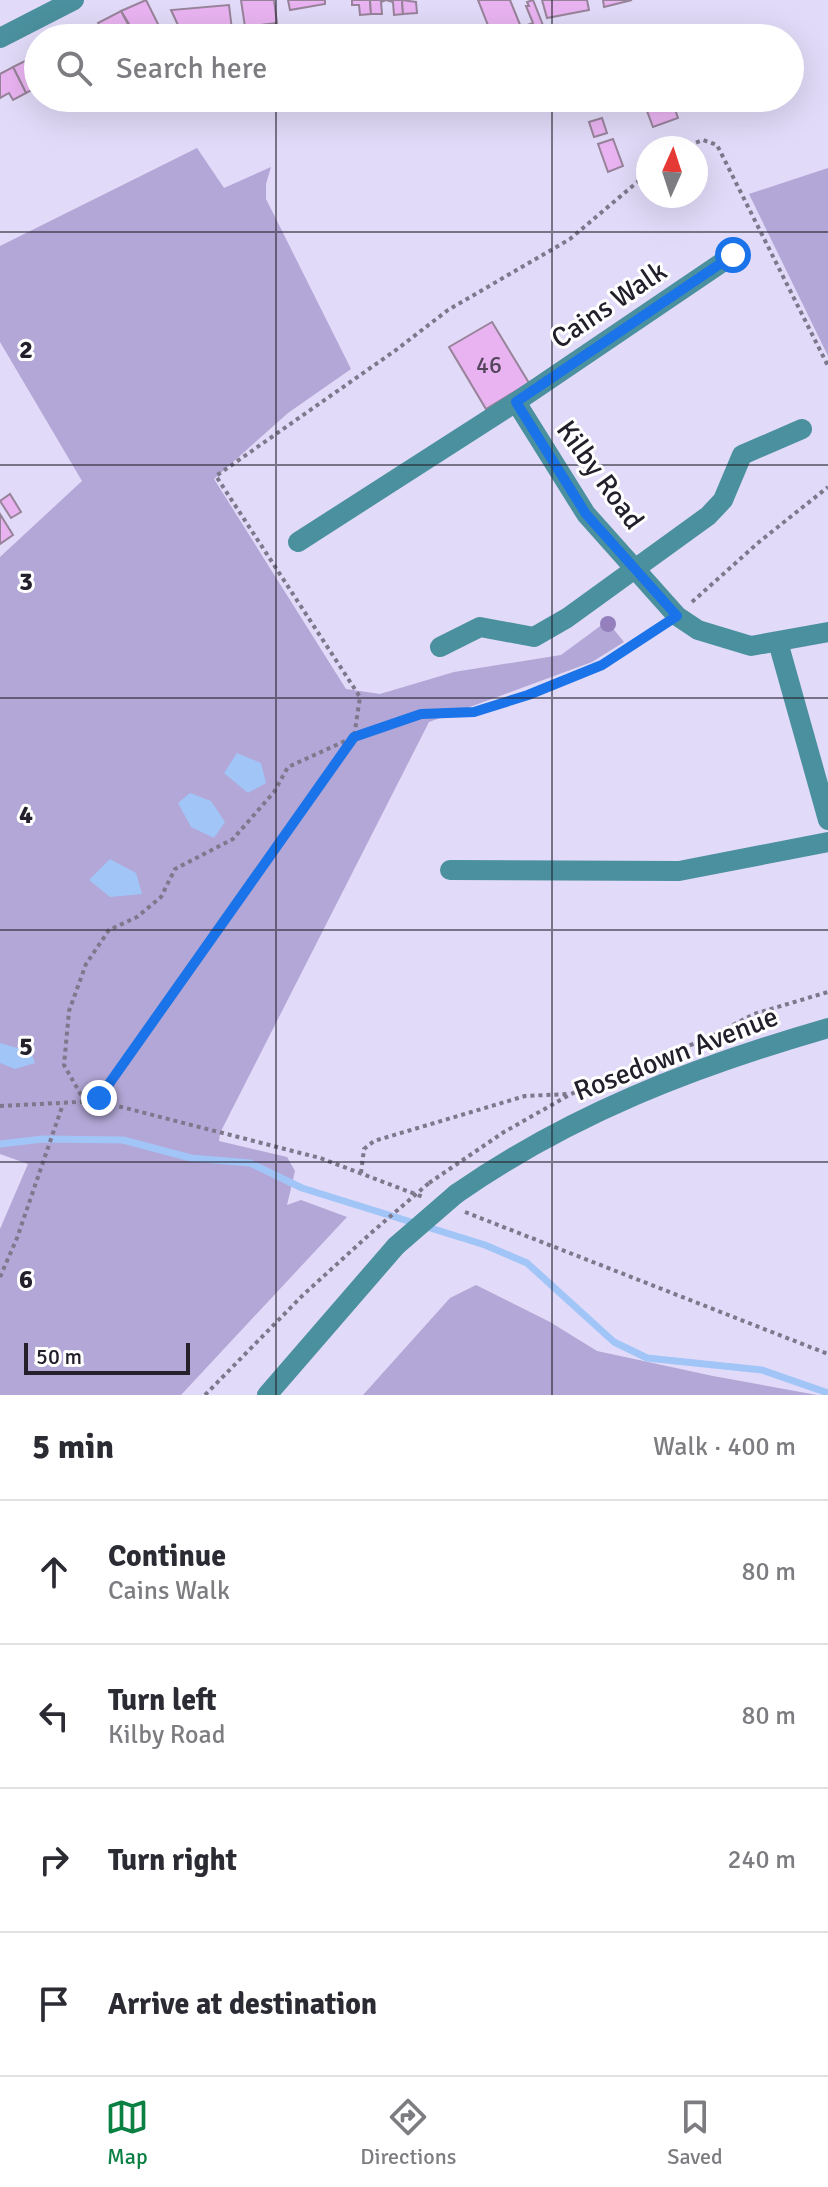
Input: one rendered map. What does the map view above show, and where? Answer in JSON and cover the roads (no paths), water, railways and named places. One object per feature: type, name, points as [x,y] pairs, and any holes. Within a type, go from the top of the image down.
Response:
[{"type":"street","points":[[27,24],[74,0]]},
{"type":"street","points":[[0,38],[24,26]]},
{"type":"street","name":"Cains Walk","points":[[516,402],[733,255]]},
{"type":"street","points":[[298,542],[516,402]]},
{"type":"street","name":"Kilby Road","points":[[516,402],[586,514],[677,616],[698,630],[751,646],[828,632]]},
{"type":"street","points":[[440,647],[480,627],[534,637],[567,618],[708,516],[723,500],[742,455],[802,429]]},
{"type":"street","points":[[778,642],[828,820]]},
{"type":"street","points":[[450,870],[679,871],[828,842]]},
{"type":"street","name":"Rosedown Avenue","points":[[267,1395],[396,1246],[459,1203],[537,1142],[629,1096],[728,1059],[828,1028]]},
{"type":"water","points":[[237,753],[261,763],[266,783],[248,793],[224,773]]},
{"type":"water","points":[[190,793],[211,801],[225,822],[214,838],[191,827],[178,803]]},
{"type":"water","points":[[110,859],[136,873],[142,894],[110,897],[89,880]]},
{"type":"water","points":[[0,1043],[31,1052],[35,1063],[15,1069],[0,1063]]},
{"type":"waterway","points":[[0,1144],[43,1139],[123,1140],[191,1158],[250,1163],[302,1188],[485,1245],[527,1263],[614,1342],[647,1358],[762,1370],[828,1393]]}]
